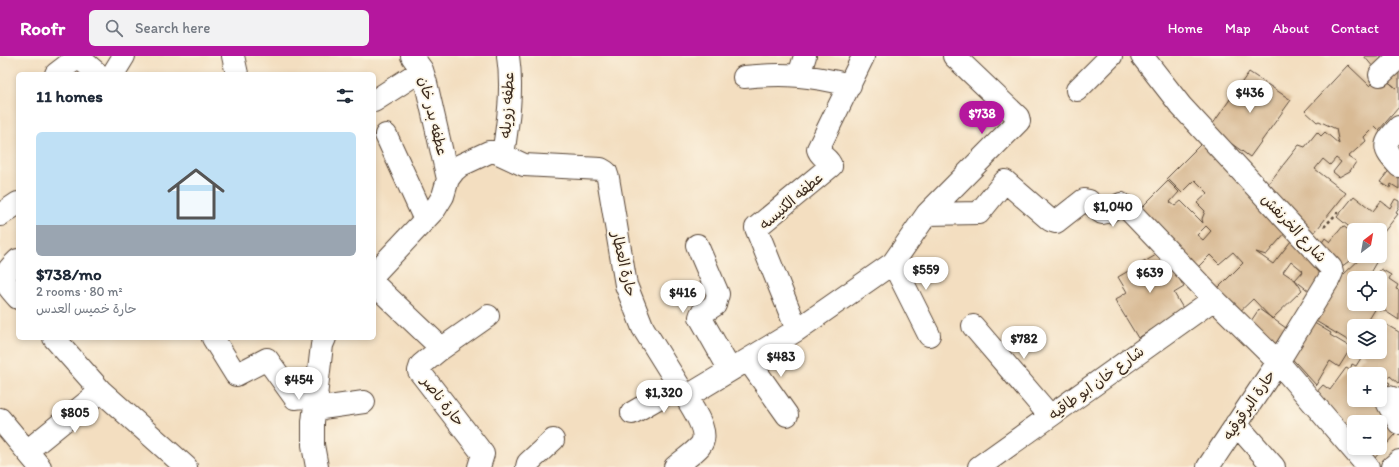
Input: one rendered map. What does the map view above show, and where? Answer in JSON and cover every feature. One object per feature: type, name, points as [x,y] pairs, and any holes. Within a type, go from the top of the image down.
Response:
[{"type":"street","points":[[114,72],[124,56]]},
{"type":"street","points":[[233,56],[237,72]]},
{"type":"street","name":"عطفه زويله","points":[[503,155],[509,112],[510,69],[508,56]]},
{"type":"street","points":[[1077,90],[1111,56]]},
{"type":"street","name":"شارع الخرنفش","points":[[1142,56],[1180,106],[1331,268],[1332,272],[1329,280],[1278,362]]},
{"type":"street","points":[[58,72],[77,57],[96,72]]},
{"type":"street","name":"عطفه الكنيسه","points":[[797,330],[756,228],[831,166],[830,162],[820,154],[818,148],[863,57]]},
{"type":"street","points":[[1380,75],[1399,57]]},
{"type":"street","points":[[632,413],[683,392],[739,365],[797,330],[893,263],[927,214],[1019,121],[1018,117],[961,58]]},
{"type":"street","points":[[376,99],[417,63]]},
{"type":"street","name":"عطفه بدر خان","points":[[417,63],[448,179]]},
{"type":"street","points":[[744,77],[780,74],[802,66],[815,76],[850,85]]},
{"type":"street","points":[[1399,128],[1386,142],[1385,149],[1399,166]]},
{"type":"street","points":[[386,135],[425,220]]},
{"type":"street","points":[[376,272],[425,220],[443,196],[448,179],[461,165],[489,152],[503,155]]},
{"type":"street","name":"حارة العطار","points":[[503,155],[524,165],[601,169],[606,172],[626,285],[643,328],[683,392],[703,431],[704,438],[700,446],[675,467]]},
{"type":"street","points":[[927,214],[979,213],[1005,181],[1050,220],[1056,222],[1084,200],[1089,201],[1102,213],[1107,212],[1121,204],[1278,362],[1368,467]]},
{"type":"street","points":[[697,246],[718,294],[716,305],[701,314],[700,317],[739,365],[788,415]]},
{"type":"street","points":[[16,262],[6,270],[3,276],[4,282],[16,296]]},
{"type":"street","points":[[893,263],[930,335]]},
{"type":"street","name":"حارة ناصر","points":[[376,286],[437,344],[438,350],[420,365],[419,371],[481,460]]},
{"type":"street","name":"شارع خان ابو طاقيه","points":[[979,467],[1214,299]]},
{"type":"street","points":[[438,350],[488,316]]},
{"type":"street","points":[[973,326],[1050,416]]},
{"type":"street","points":[[56,340],[101,391],[186,467]]},
{"type":"street","points":[[214,340],[236,375],[267,359],[295,398],[316,402],[364,402]]},
{"type":"street","points":[[316,467],[313,445],[313,422],[322,345],[324,340]]},
{"type":"street","name":"حارة البرقوقيه","points":[[1208,467],[1278,362]]},
{"type":"street","points":[[0,419],[34,459],[101,391]]},
{"type":"street","points":[[1399,400],[1389,397],[1388,404],[1399,422]]},
{"type":"street","points":[[1236,424],[1274,467]]},
{"type":"street","points":[[528,467],[528,463],[553,440]]},
{"type":"street","points":[[1392,467],[1399,461]]},
{"type":"building","points":[[1364,56],[1396,56],[1378,73]]},
{"type":"building","points":[[1399,63],[1399,107],[1379,130],[1375,126],[1364,137],[1366,141],[1348,157],[1356,162],[1350,171],[1339,177],[1333,172],[1341,162],[1336,158],[1330,165],[1323,159],[1315,169],[1346,193],[1314,233],[1261,193],[1299,145],[1305,147],[1317,132],[1321,136],[1325,132],[1339,144],[1336,129],[1319,121],[1317,122],[1305,111],[1348,65],[1370,86],[1380,75],[1396,88],[1385,79]]},
{"type":"building","points":[[1249,72],[1291,100],[1250,157],[1210,128]]},
{"type":"building","points":[[1204,141],[1287,231],[1266,255],[1256,252],[1273,264],[1291,241],[1328,269],[1310,292],[1295,280],[1302,290],[1272,319],[1253,299],[1235,316],[1213,293],[1243,263],[1233,252],[1219,264],[1210,255],[1193,272],[1135,214],[1168,181],[1179,192],[1170,202],[1175,206],[1181,201],[1203,223],[1202,219],[1205,211],[1197,203],[1208,193],[1195,180],[1182,193],[1167,178]],"holes":[[[1206,226],[1211,231],[1203,240],[1197,235]],[[1291,261],[1303,271],[1295,280],[1283,272]]]},
{"type":"building","points":[[1394,164],[1399,167],[1399,189],[1391,184],[1390,188],[1380,182]]},
{"type":"building","points":[[1354,196],[1373,211],[1381,201],[1390,208],[1395,199],[1399,201],[1399,208],[1396,213],[1398,214],[1387,228],[1387,223],[1347,223],[1347,225],[1337,217]]},
{"type":"building","points":[[1343,226],[1347,229],[1347,263],[1341,267],[1321,244],[1325,238],[1330,242]]},
{"type":"building","points":[[1163,251],[1184,287],[1174,293],[1184,310],[1138,338],[1115,300],[1127,292],[1118,277]]},
{"type":"building","points":[[1356,263],[1376,263],[1371,271],[1347,271]]},
{"type":"building","points":[[1347,271],[1347,311],[1374,311],[1369,319],[1347,319],[1347,340],[1309,317],[1324,293]]},
{"type":"building","points":[[1387,273],[1391,275],[1389,279],[1398,285],[1396,289],[1399,290],[1399,320],[1385,311],[1387,311]]},
{"type":"building","points":[[1259,309],[1286,328],[1272,349],[1245,330]]},
{"type":"building","points":[[1311,321],[1347,345],[1347,354],[1339,367],[1330,361],[1316,385],[1286,352]]},
{"type":"building","points":[[1387,325],[1399,332],[1399,384],[1390,376],[1387,380],[1387,367],[1351,367],[1352,364],[1356,366],[1360,359],[1387,359]]},
{"type":"building","points":[[1346,368],[1347,407],[1383,407],[1392,422],[1387,426],[1387,415],[1347,415],[1347,433],[1312,397],[1323,385],[1330,390]]},
{"type":"building","points":[[1387,426],[1395,435],[1387,444]]},
{"type":"building","points":[[1368,455],[1377,455],[1373,460]]}]
